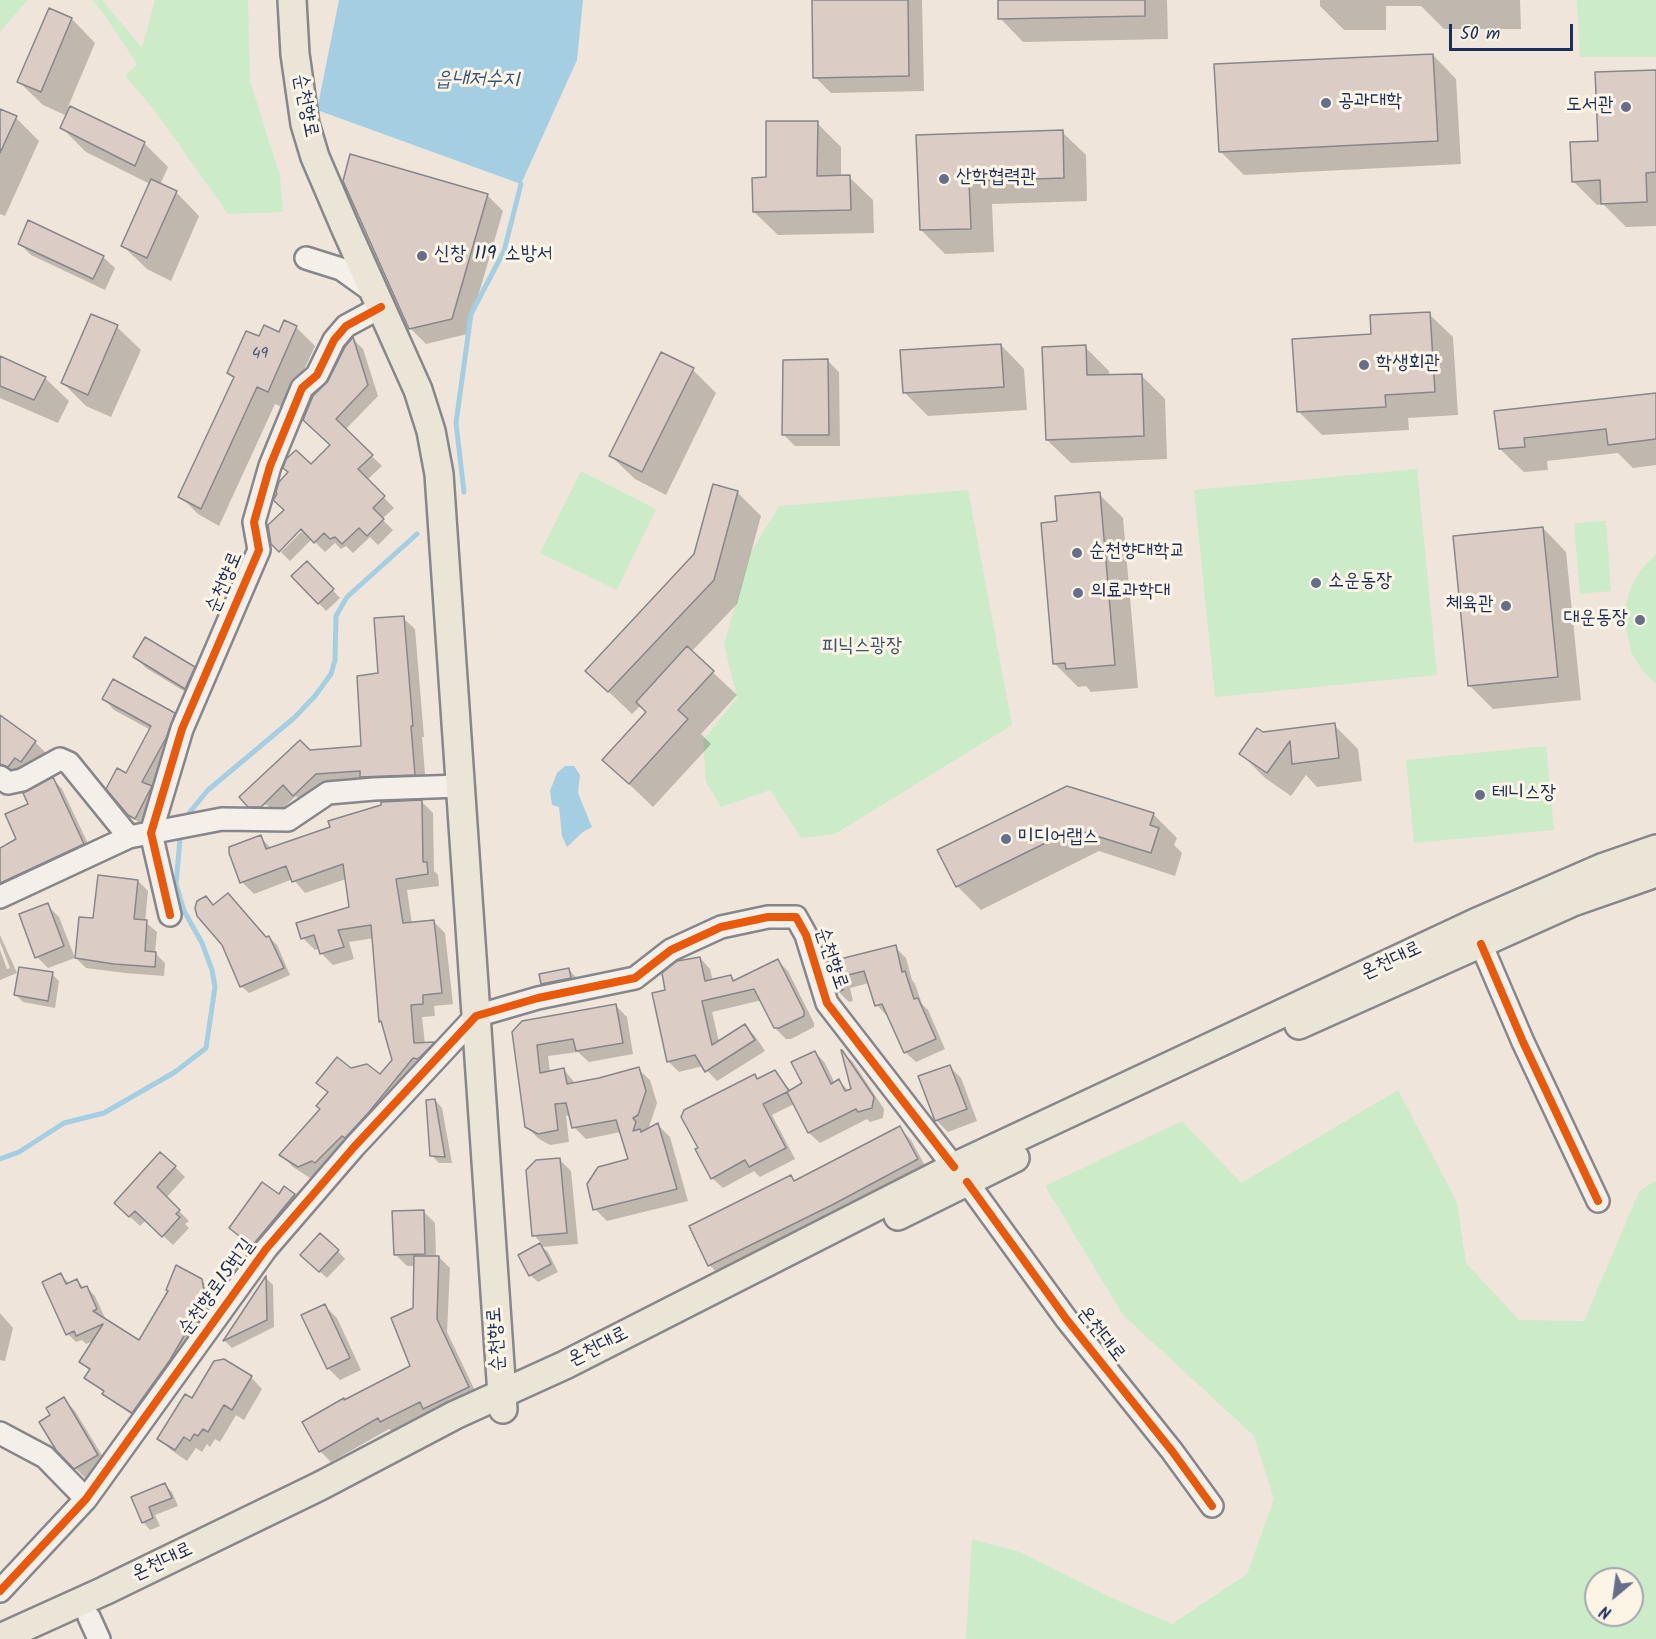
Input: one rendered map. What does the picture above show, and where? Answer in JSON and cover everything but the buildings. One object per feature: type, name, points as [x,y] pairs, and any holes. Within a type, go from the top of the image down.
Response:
[{"type":"main road","name":"순천향로","points":[[292,0],[295,54],[305,124],[315,157],[418,390],[431,431],[438,474],[502,1402]]},
{"type":"main road","name":"온천대로","points":[[42,1639],[94,1628],[286,1521],[438,1441],[565,1365],[1464,928],[1604,867],[1656,849]]},
{"type":"main road","name":"온천대로","points":[[960,1174],[1131,1101],[1573,902],[1656,873]]},
{"type":"main road","name":"온천대로","points":[[0,1638],[226,1533],[455,1415],[502,1402]]},
{"type":"street","points":[[306,258],[341,269],[379,300]]},
{"type":"street","name":"순천향로","points":[[151,833],[182,729],[259,550],[254,522],[270,466],[302,388],[317,375],[334,340],[346,326],[379,300]]},
{"type":"street","points":[[0,777],[8,783],[22,780],[60,759],[69,763],[129,837]]},
{"type":"street","points":[[0,897],[129,837],[222,819],[288,820],[327,793],[405,787],[460,786]]},
{"type":"street","points":[[151,833],[170,915]]},
{"type":"street","name":"순천향로","points":[[476,1016],[538,998],[635,978],[671,950],[721,927],[768,917],[796,917],[806,935],[827,1004],[960,1174]]},
{"type":"street","points":[[1481,944],[1523,1042],[1598,1201]]},
{"type":"street","name":"순천향로15번길","points":[[0,1591],[86,1499],[266,1249],[354,1147],[476,1016]]},
{"type":"street","name":"온천대로","points":[[960,1174],[1067,1320],[1172,1451],[1212,1506]]},
{"type":"street","points":[[0,1433],[45,1457],[86,1499]]},
{"type":"green space","points":[[0,0],[28,0],[0,32]]},
{"type":"green space","points":[[92,0],[102,0],[142,48],[155,0],[248,0],[250,81],[280,176],[283,212],[228,214],[153,108],[125,76],[137,64]]},
{"type":"green space","points":[[1577,0],[1656,0],[1656,57],[1580,57]]},
{"type":"green space","name":"소운동장","points":[[1417,469],[1437,675],[1215,697],[1194,490]]},
{"type":"green space","points":[[581,471],[656,509],[617,590],[540,553]]},
{"type":"green space","name":"피닉스광장","points":[[968,490],[1012,725],[835,834],[801,838],[770,790],[721,807],[706,782],[703,740],[737,698],[724,644],[750,554],[779,506]]},
{"type":"green space","points":[[1606,521],[1611,591],[1580,594],[1574,523]]},
{"type":"green space","name":"대운동장","points":[[1656,554],[1656,684],[1643,671],[1632,654],[1625,625],[1626,604],[1632,585],[1642,568]]},
{"type":"green space","name":"테니스장","points":[[1546,746],[1554,830],[1414,843],[1406,760]]},
{"type":"green space","points":[[1398,1090],[1457,1202],[1466,1263],[1519,1320],[1584,1321],[1639,1192],[1656,1180],[1656,1639],[966,1639],[972,1539],[1020,1552],[1112,1598],[1172,1624],[1247,1574],[1274,1499],[1254,1436],[1123,1315],[1045,1186],[1182,1121],[1241,1183]]},
{"type":"water","name":"읍내저수지","points":[[339,0],[583,0],[577,60],[521,184],[317,110]]},
{"type":"water","points":[[565,766],[574,766],[580,775],[578,793],[592,827],[567,847],[562,836],[559,807],[552,805],[550,791],[557,773]]},
{"type":"waterway","points":[[464,492],[456,423],[471,314],[504,251],[521,184]]},
{"type":"waterway","points":[[187,821],[189,813],[208,790],[294,718],[315,696],[331,674],[335,660],[336,616],[347,597],[417,534]]},
{"type":"waterway","points":[[0,1159],[19,1152],[64,1123],[104,1113],[175,1072],[206,1048],[215,987],[212,970],[202,943],[184,911],[176,884],[180,839],[183,832]]},
{"type":"cycle path","points":[[170,915],[151,833],[182,729],[259,550],[254,522],[270,466],[302,388],[317,375],[334,340],[346,326],[381,307]]},
{"type":"cycle path","points":[[0,1591],[86,1499],[266,1249],[354,1147],[476,1016],[538,998],[635,978],[671,950],[721,927],[768,917],[796,917],[806,935],[827,1003],[954,1167]]},
{"type":"cycle path","points":[[1481,944],[1523,1042],[1598,1201]]},
{"type":"cycle path","points":[[967,1182],[1067,1320],[1172,1451],[1212,1506]]},
{"type":"place","name":"공과대학","points":[[1326,103]]},
{"type":"place","name":"도서관","points":[[1626,107]]},
{"type":"place","name":"산학협력관","points":[[944,179]]},
{"type":"place","name":"신창 119 소방서","points":[[422,256]]},
{"type":"place","name":"학생회관","points":[[1364,365]]},
{"type":"place","name":"순천향대학교","points":[[1077,553]]},
{"type":"place","name":"소운동장","points":[[1316,583]]},
{"type":"place","name":"의료과학대","points":[[1078,593]]},
{"type":"place","name":"체육관","points":[[1506,606]]},
{"type":"place","name":"대운동장","points":[[1640,620]]},
{"type":"place","name":"테니스장","points":[[1480,795]]},
{"type":"place","name":"미디어랩스","points":[[1006,839]]}]
